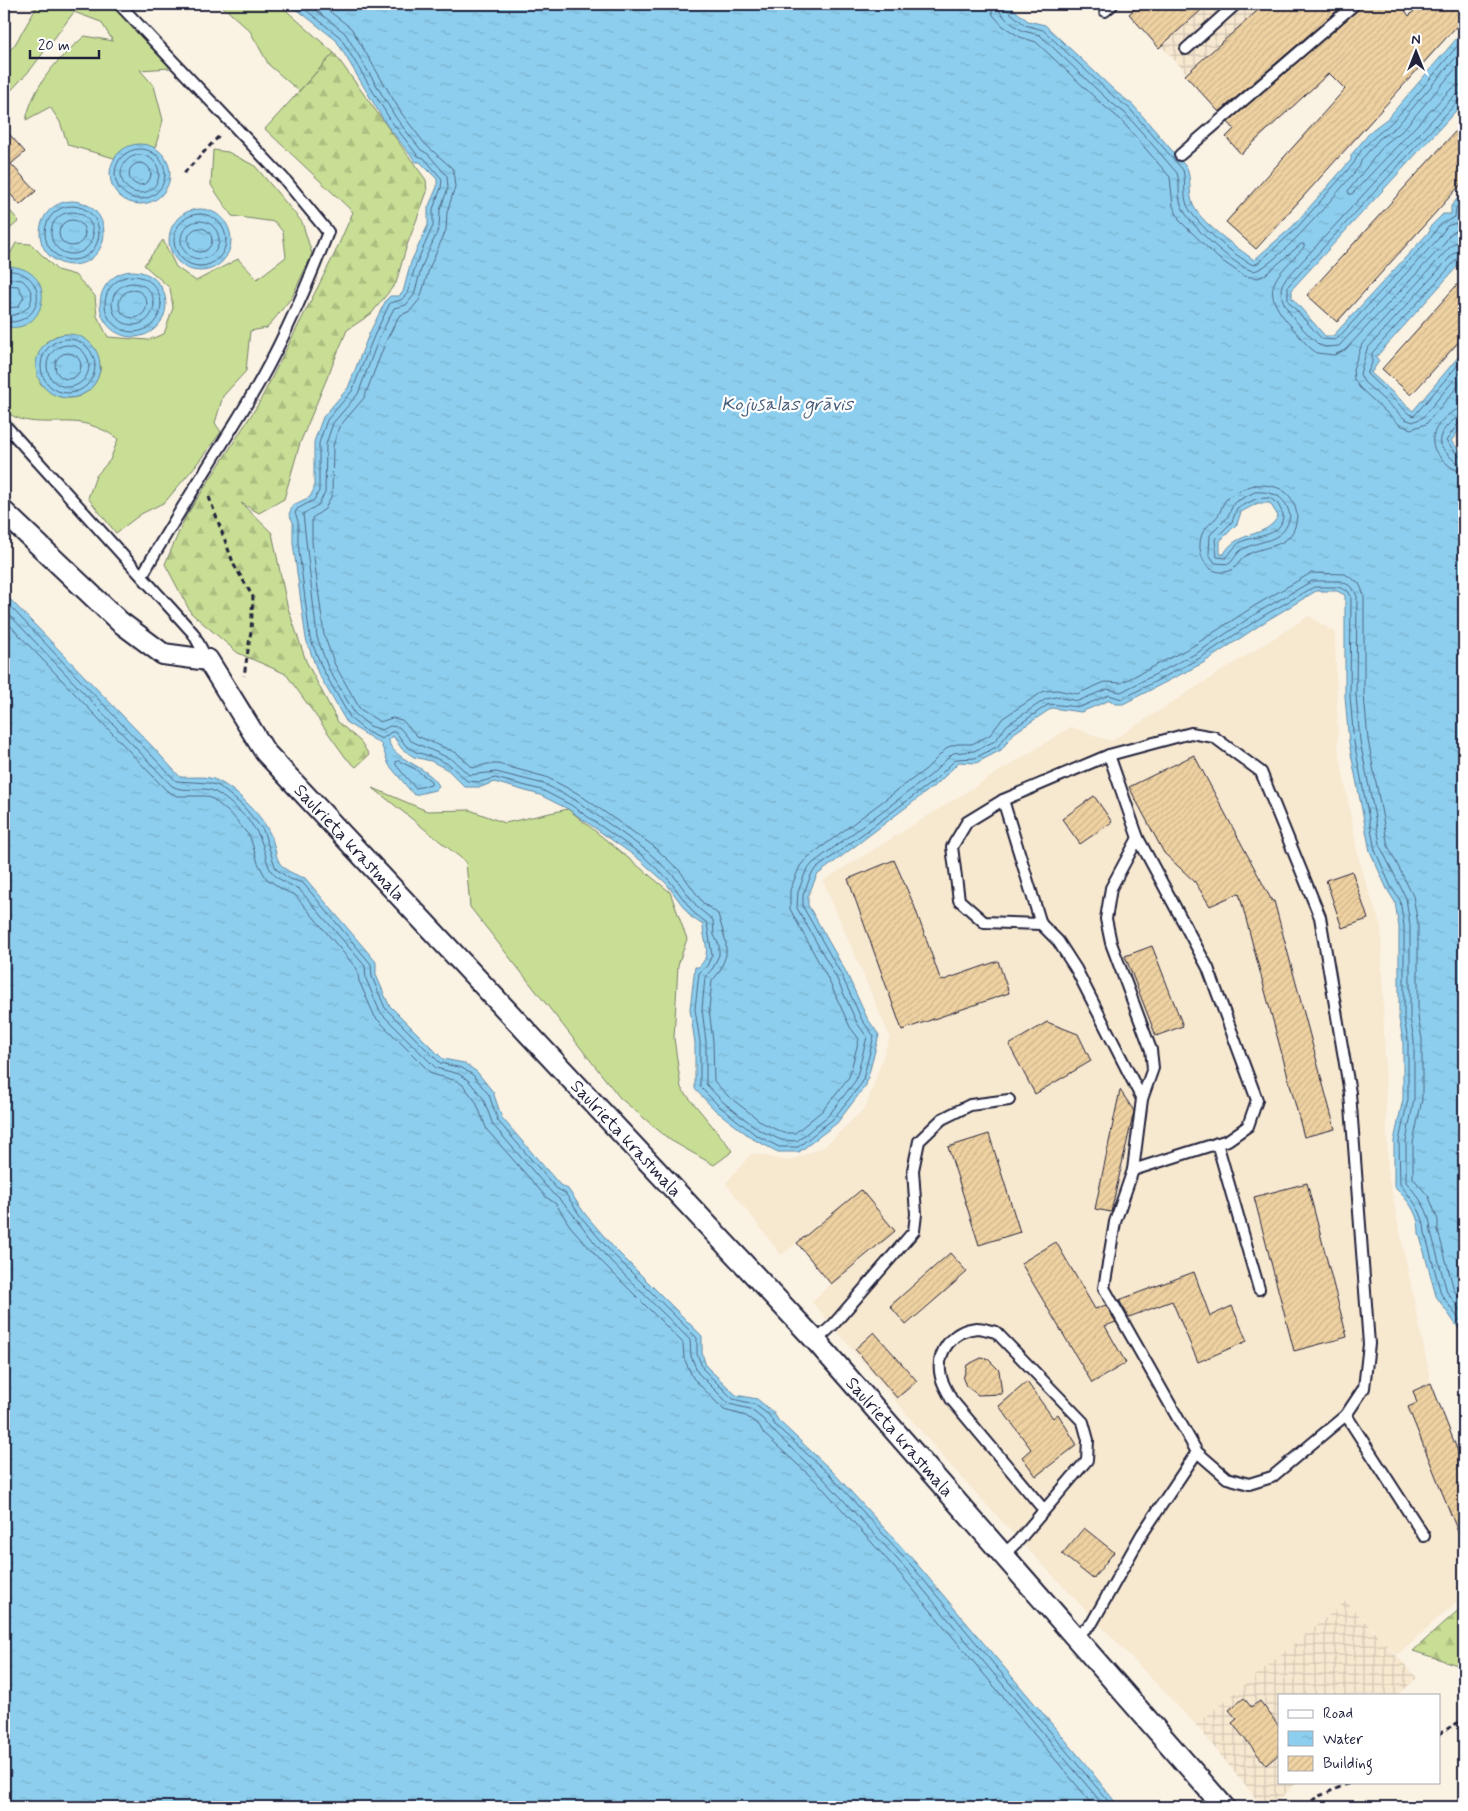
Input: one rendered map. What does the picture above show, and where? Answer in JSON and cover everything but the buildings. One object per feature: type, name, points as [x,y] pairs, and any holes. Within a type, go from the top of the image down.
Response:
[{"type":"street","points":[[4,512],[120,622],[163,654],[208,660]]},
{"type":"street","name":"Saulrieta krastmala","points":[[208,660],[265,752],[816,1342],[1224,1807]]},
{"type":"lane","points":[[119,4],[286,181],[328,232],[302,298],[254,391],[163,537],[142,576]]},
{"type":"lane","points":[[1186,49],[1236,4]]},
{"type":"lane","points":[[1180,155],[1355,4]]},
{"type":"lane","points":[[4,424],[193,633],[208,660]]},
{"type":"lane","points":[[1041,924],[984,922],[959,900],[952,847],[967,822],[1003,800],[1109,756],[1191,733],[1214,737],[1261,772],[1320,917],[1350,1093],[1369,1344],[1364,1388],[1346,1415],[1272,1477],[1249,1484],[1227,1478],[1197,1452],[1104,1288],[1115,1222],[1132,1170],[1142,1099],[1153,1068],[1152,1050],[1111,943],[1106,919],[1111,888],[1138,838]]},
{"type":"lane","points":[[1109,756],[1138,838],[1208,968],[1257,1100],[1248,1126],[1228,1140],[1132,1170]]},
{"type":"lane","points":[[1003,800],[1041,924],[1058,940],[1076,969],[1142,1099]]},
{"type":"lane","points":[[816,1342],[833,1326],[914,1231],[916,1214],[913,1170],[919,1141],[942,1119],[970,1105],[1009,1100]]},
{"type":"lane","points":[[1217,1144],[1259,1289]]},
{"type":"lane","points":[[1003,1555],[1044,1510],[1087,1460],[1088,1440],[1083,1422],[996,1332],[979,1328],[962,1331],[948,1342],[940,1360],[941,1377],[951,1399],[1044,1510]]},
{"type":"lane","points":[[1346,1415],[1424,1536]]},
{"type":"lane","points":[[1075,1637],[1092,1623],[1142,1534],[1197,1452]]},
{"type":"path","points":[[184,173],[209,146]]},
{"type":"path","points":[[200,479],[214,509],[234,565],[252,597],[252,630],[238,708]]},
{"type":"path","points":[[1440,1733],[1464,1719]]},
{"type":"path","points":[[1312,1802],[1317,1797],[1347,1784]]},
{"type":"shaded area","points":[[1122,4],[1406,4],[1253,144]]},
{"type":"shaded area","points":[[1309,616],[1335,633],[1338,746],[1360,866],[1381,926],[1388,1174],[1431,1383],[1464,1467],[1464,1595],[1397,1655],[1346,1601],[1196,1725],[1019,1540],[943,1457],[812,1302],[830,1284],[797,1243],[781,1255],[726,1183],[752,1153],[788,1161],[824,1147],[866,1107],[890,1037],[823,881],[1071,727],[1111,741]]},
{"type":"shaded area","points":[[1346,1601],[1417,1678],[1399,1694],[1278,1694],[1278,1784],[1296,1784],[1270,1807],[1263,1807],[1196,1725]]},
{"type":"green space","points":[[36,4],[111,4],[170,68],[140,70],[154,86],[163,120],[155,148],[122,150],[114,158],[68,145],[60,122],[50,107],[26,120],[41,84],[65,54],[85,36],[113,41],[101,22],[74,12],[31,69],[4,98],[4,55],[14,46],[35,10]]},
{"type":"green space","points":[[220,4],[279,4],[334,53],[299,91],[269,65],[250,31]]},
{"type":"green space","points":[[334,53],[426,180],[427,192],[406,248],[396,283],[371,314],[347,330],[300,443],[284,499],[259,513],[241,503],[272,533],[287,605],[306,661],[338,722],[361,742],[369,755],[356,767],[346,758],[286,674],[238,653],[191,613],[165,564],[185,518],[259,403],[334,255],[353,212],[265,129]]},
{"type":"green space","points":[[213,150],[228,152],[255,166],[302,222],[312,254],[292,297],[267,328],[250,331],[246,371],[223,396],[215,423],[221,432],[165,502],[141,514],[116,533],[88,498],[96,476],[110,460],[118,439],[101,429],[87,424],[30,421],[20,419],[4,409],[4,326],[8,327],[7,266],[4,267],[4,261],[8,258],[16,243],[31,244],[57,270],[75,275],[95,296],[97,316],[108,337],[148,340],[164,334],[173,308],[170,288],[144,265],[163,240],[176,267],[196,281],[238,259],[257,279],[286,257],[283,232],[275,222],[232,216],[211,185]],"holes":[[[66,334],[101,366],[98,378],[92,387],[76,397],[58,396],[40,383],[46,342],[56,336]]]},
{"type":"green space","points":[[4,204],[19,221],[4,234]]},
{"type":"green space","points":[[373,788],[427,811],[470,810],[505,823],[568,809],[670,892],[687,939],[678,965],[674,1038],[681,1088],[733,1151],[714,1165],[670,1140],[620,1098],[470,907],[466,862]]},
{"type":"green space","points":[[1464,1605],[1464,1667],[1413,1651]]},
{"type":"water","name":"Kojusalas grāvis","points":[[285,4],[1007,4],[1028,21],[1045,25],[1116,92],[1133,105],[1187,168],[1192,202],[1195,209],[1219,234],[1254,260],[1292,227],[1351,160],[1351,155],[1372,130],[1388,118],[1464,30],[1464,102],[1292,289],[1292,298],[1325,336],[1333,336],[1430,231],[1430,227],[1443,214],[1451,214],[1451,206],[1464,191],[1464,259],[1376,357],[1379,361],[1371,373],[1413,411],[1464,350],[1464,425],[1451,441],[1464,455],[1464,1336],[1436,1296],[1415,1213],[1394,1187],[1394,1141],[1403,1099],[1403,1040],[1399,1019],[1399,927],[1395,902],[1370,851],[1349,743],[1345,696],[1345,595],[1337,591],[1316,591],[1266,621],[1203,663],[1123,704],[1115,704],[1110,700],[1081,712],[1052,708],[1014,733],[1001,750],[976,763],[959,762],[938,783],[817,875],[808,896],[808,905],[846,972],[867,1018],[879,1035],[866,1085],[837,1123],[799,1152],[778,1152],[753,1139],[715,1110],[695,1089],[695,1043],[690,1009],[695,967],[699,967],[706,957],[703,925],[691,917],[666,883],[639,859],[568,809],[540,795],[494,782],[481,787],[465,787],[448,770],[431,761],[414,757],[402,749],[393,736],[389,740],[396,752],[427,773],[439,786],[435,790],[414,795],[389,765],[381,744],[347,723],[318,673],[306,639],[293,543],[293,522],[289,514],[293,505],[310,497],[314,489],[314,442],[323,417],[348,388],[369,334],[386,300],[390,296],[399,296],[403,292],[411,262],[428,225],[428,208],[437,187],[437,179],[420,162],[416,162],[386,124],[336,40],[299,11]],"holes":[[[1258,503],[1270,503],[1278,516],[1273,523],[1259,532],[1236,541],[1229,546],[1224,554],[1220,554],[1220,541],[1237,524],[1241,512]]]},
{"type":"water","points":[[134,144],[146,144],[157,149],[165,157],[170,168],[168,186],[157,199],[146,204],[134,204],[123,199],[115,191],[110,180],[110,168],[115,157],[123,149]]},
{"type":"water","points":[[72,201],[84,203],[95,210],[102,221],[104,233],[102,245],[95,256],[84,263],[72,265],[60,263],[49,256],[42,245],[40,233],[42,221],[49,210],[60,203]]},
{"type":"water","points":[[200,209],[212,212],[222,218],[228,228],[231,240],[228,252],[222,262],[212,268],[200,271],[188,268],[178,262],[172,252],[169,240],[172,228],[178,218],[188,212]]},
{"type":"water","points":[[4,267],[24,270],[36,278],[41,289],[42,301],[38,313],[30,322],[18,327],[4,326]]},
{"type":"water","points":[[133,271],[145,274],[156,281],[163,292],[166,304],[163,316],[156,327],[145,334],[133,337],[121,334],[110,327],[103,316],[100,304],[103,292],[110,281],[121,274]]},
{"type":"water","points":[[62,334],[74,334],[91,343],[98,354],[100,366],[98,378],[91,389],[74,398],[62,398],[50,393],[41,384],[36,372],[36,360],[41,348],[50,339]]},
{"type":"water","points":[[4,593],[180,777],[210,778],[234,791],[250,806],[267,828],[280,864],[285,869],[305,878],[376,962],[376,975],[389,1005],[443,1059],[464,1063],[477,1072],[493,1092],[502,1118],[560,1185],[568,1189],[585,1214],[614,1248],[702,1336],[702,1353],[706,1366],[736,1395],[757,1399],[773,1412],[778,1420],[832,1471],[916,1563],[1083,1761],[1119,1807],[4,1807]]}]
